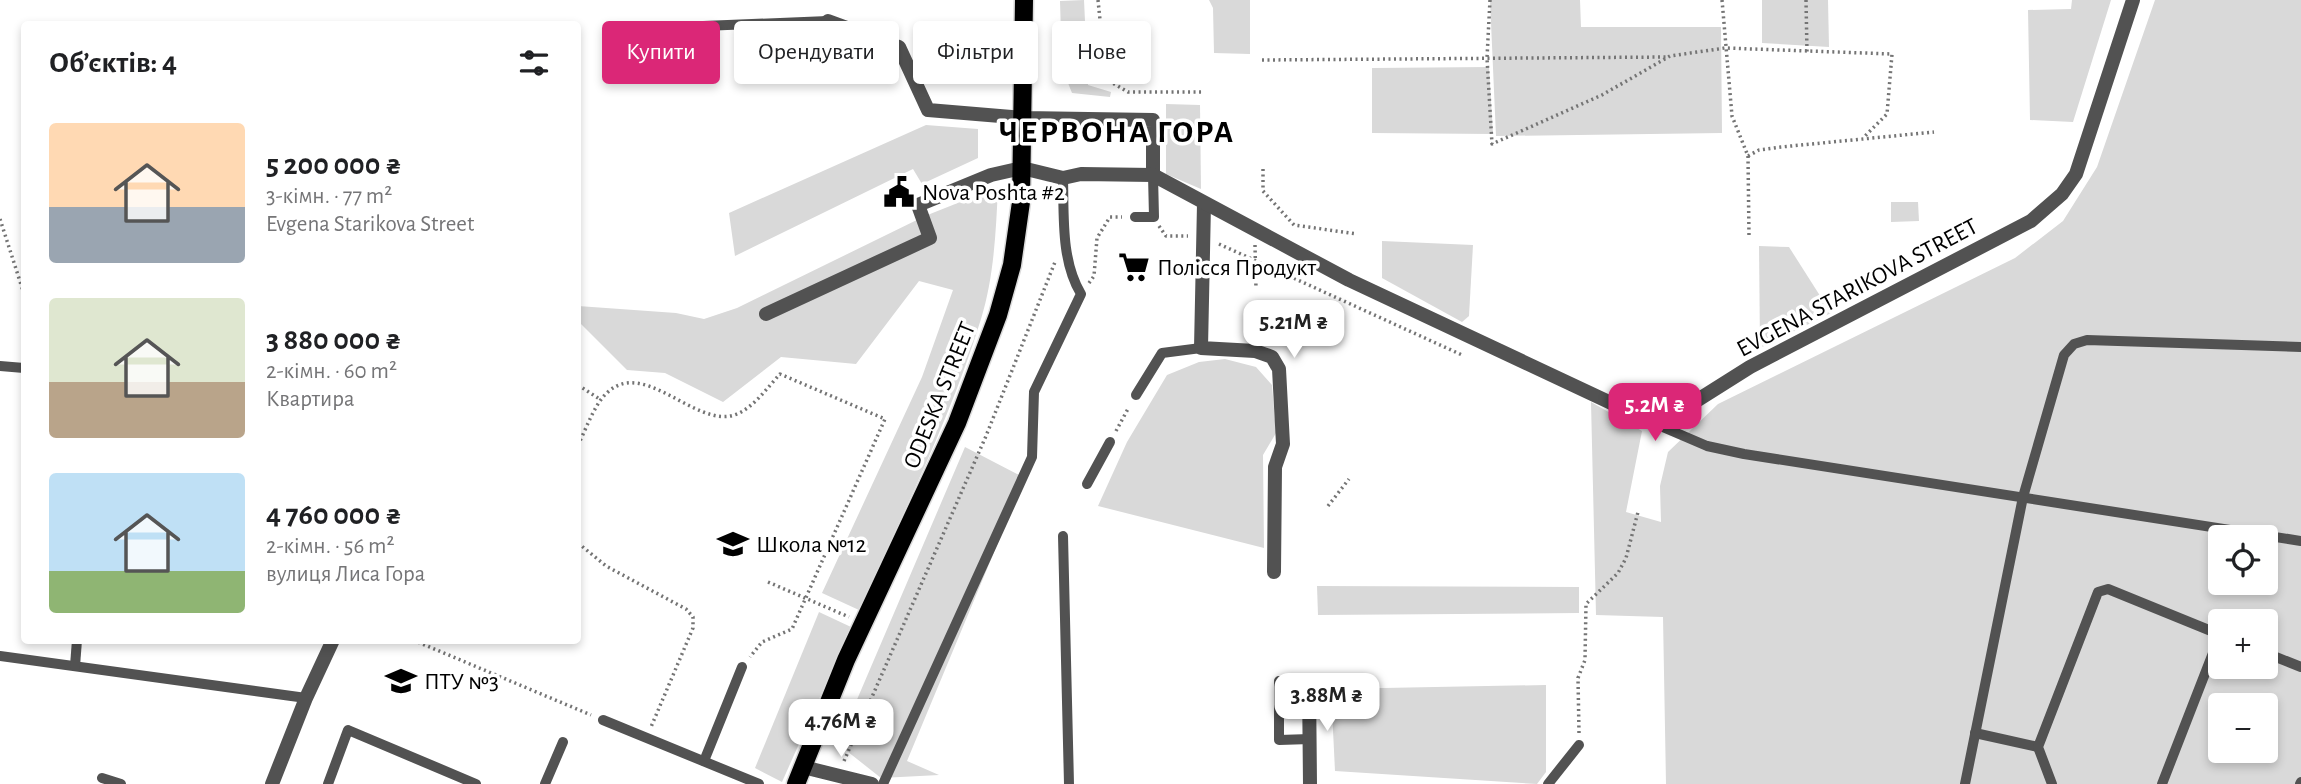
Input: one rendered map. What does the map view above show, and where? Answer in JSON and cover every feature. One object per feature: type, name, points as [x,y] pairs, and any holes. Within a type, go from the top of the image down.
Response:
[{"type":"main road","name":"ODESKA STREET","points":[[799,776],[863,624],[953,431],[998,315],[1012,265],[1021,202],[1026,2]]},
{"type":"street","name":"EVGENA STARIKOVA STREET","points":[[1658,425],[1750,367],[2031,221],[2062,194],[2076,174],[2133,0]]},
{"type":"street","points":[[899,47],[928,110],[1024,118],[1153,120],[1153,175]]},
{"type":"street","points":[[766,314],[930,238],[918,205],[991,175],[1022,168],[1063,178],[1081,174],[1153,175],[1255,231],[1399,304],[1658,425]]},
{"type":"street","points":[[1204,204],[1201,348],[1255,351],[1272,357],[1279,369],[1283,444],[1275,467],[1274,572]]},
{"type":"street","points":[[272,784],[306,698],[331,644]]},
{"type":"street","points":[[1309,682],[1310,784]]},
{"type":"street","points":[[799,776],[872,784]]},
{"type":"lane","points":[[1135,217],[1154,217],[1153,175]]},
{"type":"lane","points":[[883,784],[1032,457],[1034,392],[1081,294],[1073,281],[1064,238],[1063,178]]},
{"type":"lane","points":[[1965,784],[2023,497],[2064,355],[2074,344],[2087,340],[2301,347]]},
{"type":"lane","points":[[1136,395],[1161,353],[1201,348]]},
{"type":"lane","points":[[0,366],[21,368]]},
{"type":"lane","points":[[1658,425],[1707,446],[1744,454],[2301,541]]},
{"type":"lane","points":[[1087,484],[1110,442]]},
{"type":"lane","points":[[1063,536],[1069,784]]},
{"type":"lane","points":[[2052,784],[2038,747],[2098,592],[2108,589],[2208,630]]},
{"type":"lane","points":[[75,666],[77,644]]},
{"type":"lane","points":[[0,656],[306,698]]},
{"type":"lane","points":[[2278,658],[2301,667]]},
{"type":"lane","points":[[2162,784],[2208,666]]},
{"type":"lane","points":[[704,761],[743,667]]},
{"type":"lane","points":[[1279,681],[1279,740],[1310,739]]},
{"type":"lane","points":[[603,720],[759,784]]},
{"type":"lane","points":[[328,784],[348,730],[476,784]]},
{"type":"lane","points":[[1975,733],[2038,747]]},
{"type":"lane","points":[[545,784],[563,742]]},
{"type":"lane","points":[[1548,784],[1579,745]]},
{"type":"lane","points":[[102,778],[121,784]]},
{"type":"path","points":[[1098,0],[1107,79],[1128,92],[1203,92]]},
{"type":"path","points":[[1490,0],[1487,58],[1492,144],[1602,95],[1670,57]]},
{"type":"path","points":[[1722,0],[1732,116],[1748,156],[1749,236]]},
{"type":"path","points":[[1806,0],[1807,52]]},
{"type":"path","points":[[1262,60],[1670,57],[1725,48],[1892,54],[1887,114],[1863,138]]},
{"type":"path","points":[[1748,156],[1770,148],[1934,132]]},
{"type":"path","points":[[1263,169],[1263,191],[1294,225],[1357,234]]},
{"type":"path","points":[[1081,294],[1094,276],[1097,238],[1110,217],[1135,217]]},
{"type":"path","points":[[1154,217],[1166,236],[1204,237],[1462,355]]},
{"type":"path","points":[[0,219],[21,284]]},
{"type":"path","points":[[1255,231],[1255,289]]},
{"type":"path","points":[[837,780],[986,436],[1064,238]]},
{"type":"path","points":[[581,439],[601,400],[618,385],[634,384],[662,390],[720,418],[737,414],[750,405],[780,374],[885,419],[792,629],[762,642],[743,667]]},
{"type":"path","points":[[581,388],[601,400]]},
{"type":"path","points":[[1110,442],[1136,395]]},
{"type":"path","points":[[1328,506],[1349,479]]},
{"type":"path","points":[[1579,745],[1578,678],[1585,660],[1586,604],[1618,573],[1626,558],[1638,512]]},
{"type":"path","points":[[581,545],[606,566],[685,609],[693,617],[694,628],[646,738]]},
{"type":"path","points":[[768,583],[863,624]]},
{"type":"path","points":[[422,644],[603,720]]},
{"type":"shaded area","points":[[1084,0],[1085,21],[1061,21],[1060,1]]},
{"type":"shaded area","points":[[1209,0],[1250,0],[1250,54],[1214,53],[1213,8]]},
{"type":"shaded area","points":[[1490,0],[1580,0],[1581,27],[1721,27],[1722,133],[1496,136]]},
{"type":"shaded area","points":[[1762,0],[1828,0],[1829,47],[1762,43]]},
{"type":"shaded area","points":[[2072,0],[2111,0],[2073,122],[2030,120],[2028,10],[2071,9]]},
{"type":"shaded area","points":[[2155,0],[2301,0],[2301,784],[1666,784],[1663,617],[1596,615],[1591,402],[1642,431],[1626,512],[1661,522],[1660,486],[1668,452],[1718,404],[2015,258],[2063,221],[2097,167]]},
{"type":"shaded area","points":[[1489,67],[1493,134],[1372,133],[1372,68]]},
{"type":"shaded area","points":[[1068,84],[1088,84],[1111,92],[1110,97],[1072,93]]},
{"type":"shaded area","points":[[1166,104],[1200,105],[1201,189],[1166,174]]},
{"type":"shaded area","points":[[926,125],[978,129],[978,158],[922,184],[913,169],[735,256],[729,213]]},
{"type":"shaded area","points":[[998,187],[992,270],[969,357],[940,430],[859,610],[822,593],[922,377],[953,290],[919,281],[856,364],[781,357],[723,402],[665,373],[627,370],[581,324],[581,306],[676,313],[704,319],[737,308],[925,216]]},
{"type":"shaded area","points":[[1891,202],[1918,202],[1919,221],[1891,222]]},
{"type":"shaded area","points":[[1382,241],[1473,245],[1469,316],[1462,322],[1382,278]]},
{"type":"shaded area","points":[[1759,246],[1789,247],[1831,313],[1760,348]]},
{"type":"shaded area","points":[[1225,359],[1256,367],[1272,385],[1276,433],[1263,455],[1264,548],[1098,506],[1127,442],[1167,375],[1199,362]]},
{"type":"shaded area","points":[[965,447],[1025,478],[907,761],[939,775],[881,778],[838,744]]},
{"type":"shaded area","points":[[1317,586],[1579,587],[1579,613],[1318,615]]},
{"type":"shaded area","points":[[819,612],[851,627],[782,782],[755,768]]},
{"type":"shaded area","points":[[1546,685],[1546,772],[1537,784],[1335,771],[1331,689]]},
{"type":"place","name":"Nova Poshta #2","points":[[899,192]]},
{"type":"place","name":"Полісся Продукт","points":[[1134,267]]},
{"type":"place","name":"Школа №12","points":[[733,544]]},
{"type":"place","name":"ПТУ №3","points":[[401,681]]},
{"type":"district","name":"ЧЕРВОНА ГОРА","points":[[1117,131]]}]
